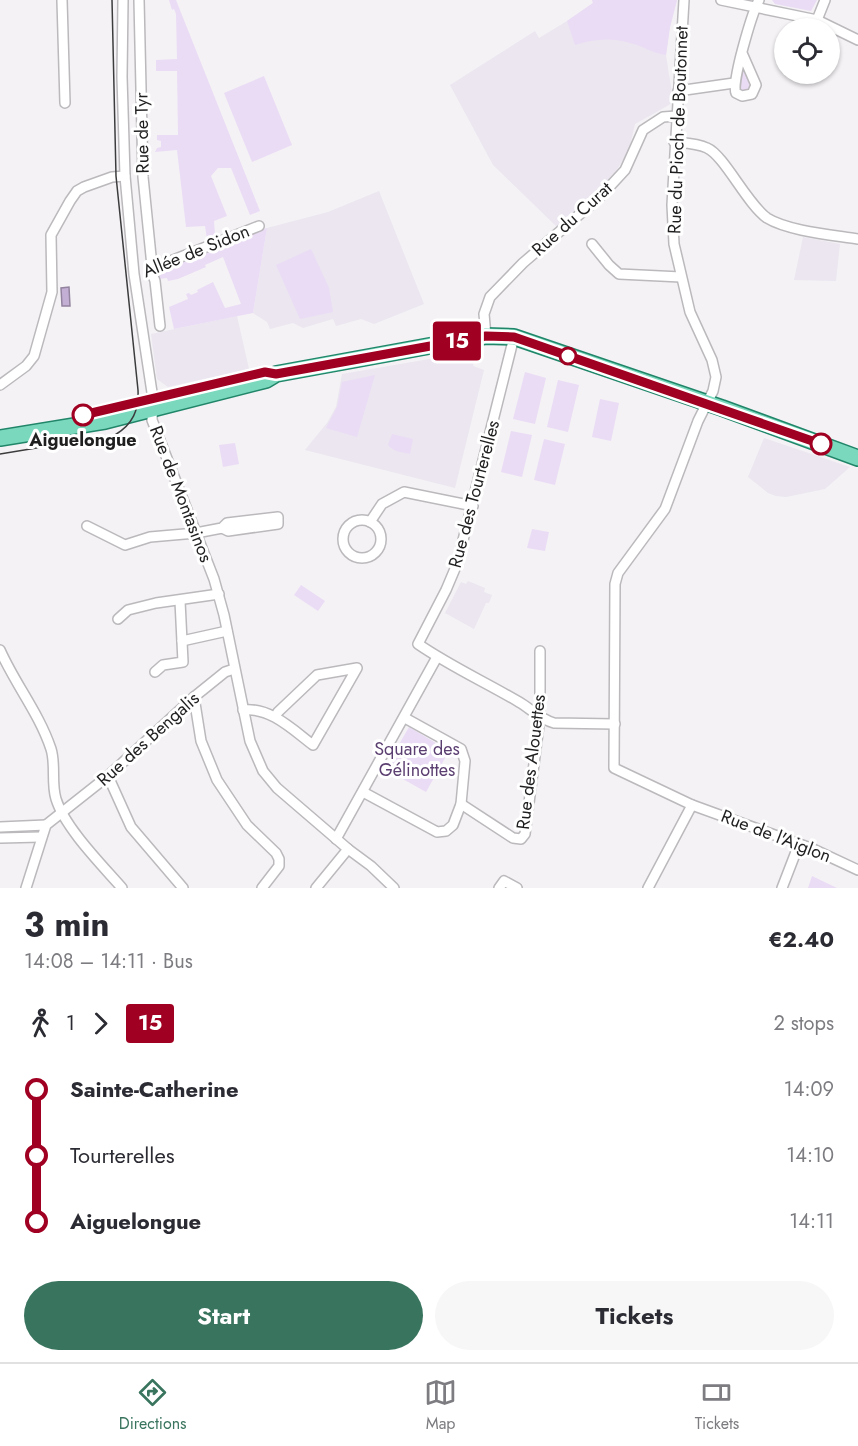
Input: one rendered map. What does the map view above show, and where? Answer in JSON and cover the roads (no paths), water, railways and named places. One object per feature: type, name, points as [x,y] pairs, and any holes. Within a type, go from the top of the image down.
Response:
[{"type":"main road","points":[[0,438],[105,421],[152,404],[265,372],[276,374],[486,336],[514,337],[858,458]]},
{"type":"main road","points":[[0,429],[152,404]]},
{"type":"street","points":[[62,0],[65,103]]},
{"type":"street","name":"Rue de Montasinos","points":[[123,0],[122,76],[125,176],[134,274],[152,404],[152,420],[219,594],[250,741],[263,771],[277,788],[394,888]]},
{"type":"street","name":"Rue de Tyr","points":[[139,0],[143,177],[160,326]]},
{"type":"street","name":"Rue du Pioch de Boutonnet","points":[[684,0],[674,142],[672,215],[674,244],[690,312],[712,360],[716,377],[708,404],[698,421],[665,509],[618,573],[615,589],[614,768],[692,805]]},
{"type":"street","points":[[721,0],[757,4],[810,18]]},
{"type":"street","points":[[818,18],[825,0]]},
{"type":"street","points":[[742,53],[755,82],[755,89],[752,94],[742,96],[734,92],[734,83],[742,53],[757,4]]},
{"type":"street","points":[[840,31],[858,40]]},
{"type":"street","points":[[678,91],[734,83]]},
{"type":"street","name":"Rue du Curat","points":[[486,336],[484,314],[489,297],[523,262],[600,196],[625,170],[643,130],[663,117],[676,116]]},
{"type":"street","points":[[674,142],[698,145],[713,152],[767,217],[788,226],[858,239]]},
{"type":"street","points":[[0,385],[26,366],[34,356],[52,292],[51,235],[70,201],[76,191],[84,187],[112,177],[125,176]]},
{"type":"street","name":"Allée de Sidon","points":[[134,274],[259,226]]},
{"type":"street","points":[[592,244],[609,265],[620,274],[681,277]]},
{"type":"street","name":"Rue des Tourterelles","points":[[437,657],[418,644],[458,564],[514,337]]},
{"type":"street","points":[[370,522],[382,504],[404,492],[473,506]]},
{"type":"street","points":[[87,526],[122,545],[150,537],[222,528],[227,523],[278,517],[279,520],[278,524],[228,531],[222,528]]},
{"type":"street","points":[[360,520],[370,522],[380,533],[379,547],[368,557],[360,558],[352,555],[345,548],[343,539],[345,530],[352,523],[360,520]]},
{"type":"street","points":[[118,619],[128,610],[156,603],[219,594]]},
{"type":"street","points":[[155,672],[163,665],[183,662],[180,601]]},
{"type":"street","points":[[182,641],[227,631]]},
{"type":"street","points":[[0,650],[51,748],[55,768],[55,796],[63,812],[87,847],[122,888]]},
{"type":"street","name":"Rue des Alouettes","points":[[461,804],[513,838],[521,839],[525,834],[540,717],[540,651]]},
{"type":"street","points":[[336,839],[437,657],[554,723],[615,724]]},
{"type":"street","points":[[243,710],[254,709],[275,717],[313,745],[357,668],[317,675],[275,717]]},
{"type":"street","name":"Rue des Bengalis","points":[[46,825],[108,776],[194,697],[225,672],[234,669]]},
{"type":"street","points":[[194,697],[201,741],[217,780],[247,825],[276,853],[279,860],[279,866],[262,888]]},
{"type":"street","points":[[363,792],[437,832],[446,831],[453,825],[461,804],[465,761],[461,749],[405,718]]},
{"type":"street","points":[[108,776],[131,828],[183,888]]},
{"type":"street","points":[[648,888],[692,805]]},
{"type":"street","name":"Rue de l'Aiglon","points":[[692,805],[799,844],[858,870]]},
{"type":"street","points":[[0,827],[46,825],[26,888]]},
{"type":"street","points":[[0,838],[41,837]]},
{"type":"street","points":[[782,888],[799,844]]},
{"type":"street","points":[[316,888],[348,849]]},
{"type":"street","points":[[499,888],[504,881],[517,888]]},
{"type":"tram line","points":[[0,454],[115,435],[126,426],[136,410],[138,390],[116,176],[112,0]]},
{"type":"place","name":"Aiguelongue","points":[[83,415]]},
{"type":"park label","name":"Square des Gélinottes","points":[[417,759]]}]
